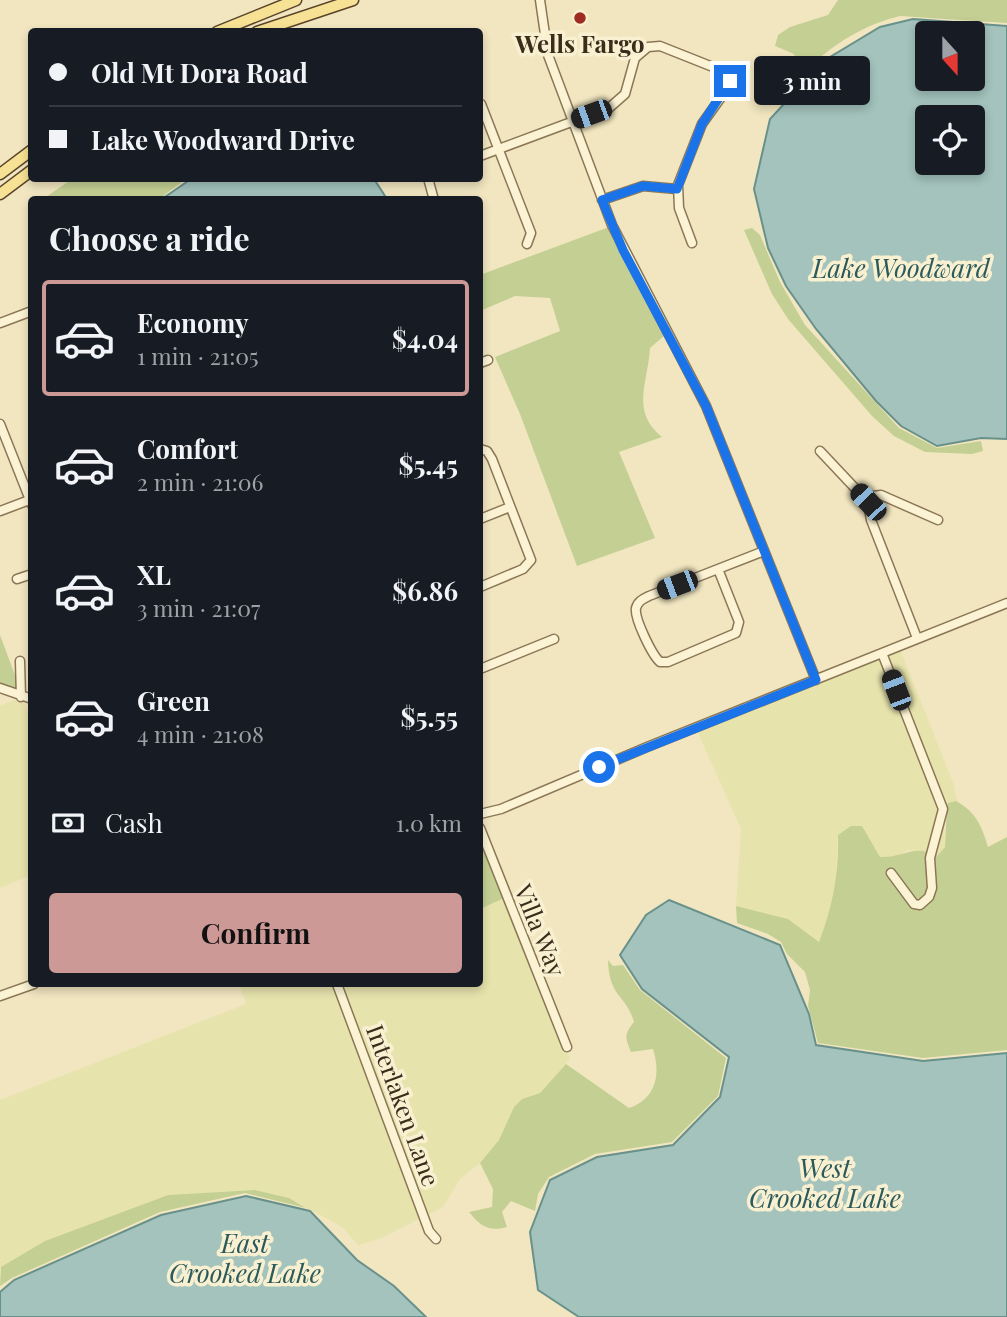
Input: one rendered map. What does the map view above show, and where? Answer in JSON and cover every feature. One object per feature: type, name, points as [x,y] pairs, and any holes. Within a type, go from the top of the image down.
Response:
[{"type":"main road","points":[[227,28],[296,0]]},
{"type":"main road","points":[[269,28],[353,0]]},
{"type":"main road","points":[[0,174],[28,152]]},
{"type":"main road","points":[[0,194],[28,173]]},
{"type":"street","points":[[540,0],[548,55],[602,200],[623,250],[706,406],[816,680]]},
{"type":"street","points":[[483,155],[609,107],[621,98],[627,89],[635,58],[648,47],[660,46],[692,61],[725,70],[730,77],[729,86],[702,124],[677,189],[679,208],[692,243]]},
{"type":"street","points":[[483,109],[531,233],[527,244]]},
{"type":"street","points":[[602,200],[643,186],[677,189]]},
{"type":"street","points":[[0,323],[28,312]]},
{"type":"street","points":[[0,424],[28,494]]},
{"type":"street","points":[[483,450],[492,459],[531,561],[528,567],[483,586]]},
{"type":"street","points":[[820,451],[868,502],[871,520],[917,638]]},
{"type":"street","points":[[868,502],[873,496],[881,495],[937,520]]},
{"type":"street","points":[[0,511],[28,502]]},
{"type":"street","points":[[483,518],[510,507]]},
{"type":"street","points":[[718,569],[739,622],[736,633],[668,662],[660,662],[652,654],[636,613],[639,602],[649,596],[718,569],[764,551]]},
{"type":"street","points":[[17,579],[28,575]]},
{"type":"street","points":[[483,813],[501,809],[1007,603]]},
{"type":"street","points":[[483,668],[554,639]]},
{"type":"street","points":[[882,653],[943,809],[930,858],[932,883],[929,897],[920,905],[914,904],[891,873]]},
{"type":"street","points":[[20,661],[20,696]]},
{"type":"street","points":[[0,688],[28,698]]},
{"type":"street","name":"Villa Way","points":[[483,836],[567,1047]]},
{"type":"street","points":[[0,996],[28,986]]},
{"type":"street","name":"Interlaken Lane","points":[[338,987],[429,1231],[436,1239]]},
{"type":"shaded area","points":[[900,649],[954,785],[957,802],[944,814],[945,847],[937,856],[908,850],[897,857],[880,857],[876,849],[838,834],[836,884],[831,911],[819,942],[788,919],[736,906],[741,829],[697,731]]},
{"type":"shaded area","points":[[17,699],[23,701],[28,712],[28,876],[0,888],[0,706]]},
{"type":"shaded area","points":[[509,896],[570,1059],[540,1093],[522,1099],[514,1107],[499,1140],[480,1163],[460,1179],[443,1207],[379,1239],[358,1245],[342,1227],[289,1198],[255,1190],[168,1195],[45,1241],[0,1269],[0,1100],[246,1004],[240,987],[483,987],[483,908]]},
{"type":"green space","points":[[838,0],[1007,0],[1007,23],[900,16],[863,29],[819,59],[792,86],[780,93],[798,65],[794,54],[775,46],[778,35],[790,27],[828,15]]},
{"type":"green space","points":[[68,182],[182,182],[163,196],[47,196]]},
{"type":"green space","points":[[609,227],[665,335],[650,348],[643,396],[646,417],[662,437],[619,452],[655,538],[577,566],[520,414],[495,357],[560,331],[550,298],[515,296],[483,310],[483,274]]},
{"type":"green space","points":[[752,228],[760,235],[780,282],[805,325],[899,428],[937,448],[981,441],[983,451],[972,454],[925,452],[894,436],[872,416],[788,319],[772,294],[744,230]]},
{"type":"green space","points":[[0,635],[22,694],[0,684]]},
{"type":"green space","points":[[956,801],[968,809],[977,820],[988,847],[1007,837],[1007,1050],[923,1058],[818,1043],[808,1006],[810,990],[805,972],[787,954],[781,942],[768,934],[737,923],[736,906],[788,919],[819,942],[834,889],[838,835],[851,826],[862,826],[880,857],[915,851],[929,852],[937,856],[945,847],[948,803]]},
{"type":"green space","points":[[483,832],[509,896],[483,908]]},
{"type":"green space","points":[[608,960],[613,966],[623,965],[640,990],[726,1058],[718,1096],[672,1142],[595,1154],[549,1177],[538,1194],[535,1211],[511,1201],[502,1212],[507,1227],[485,1227],[469,1212],[492,1207],[493,1189],[480,1163],[499,1140],[514,1107],[522,1099],[540,1093],[566,1064],[629,1108],[651,1092],[656,1076],[653,1049],[631,1052],[626,1036],[634,1022],[611,982]]},
{"type":"green space","points":[[255,1190],[289,1198],[306,1208],[245,1193],[160,1212],[12,1278],[0,1286],[1,1267],[45,1241],[168,1195]]},
{"type":"water","name":"Lake Woodward","points":[[913,19],[940,21],[915,21],[915,91],[985,91],[985,24],[1007,26],[1007,439],[981,438],[937,446],[901,426],[876,401],[816,329],[786,286],[768,248],[754,189],[770,119],[825,60],[880,27]]},
{"type":"water","points":[[187,182],[376,182],[385,196],[166,196]]},
{"type":"water","name":"West Crooked Lake","points":[[669,900],[780,945],[809,1014],[816,1045],[923,1061],[1007,1053],[1007,1317],[579,1317],[538,1290],[530,1232],[550,1180],[597,1157],[673,1145],[720,1097],[729,1057],[642,989],[620,955],[646,915]]},
{"type":"water","name":"East Crooked Lake","points":[[246,1196],[310,1211],[357,1260],[394,1286],[426,1317],[0,1317],[0,1292],[14,1280],[161,1215]]},
{"type":"place","name":"Wells Fargo","points":[[580,18]]},
{"type":"route","points":[[599,767],[816,680],[718,432],[700,392],[623,250],[602,200],[643,186],[677,189],[702,124],[730,81]]}]
